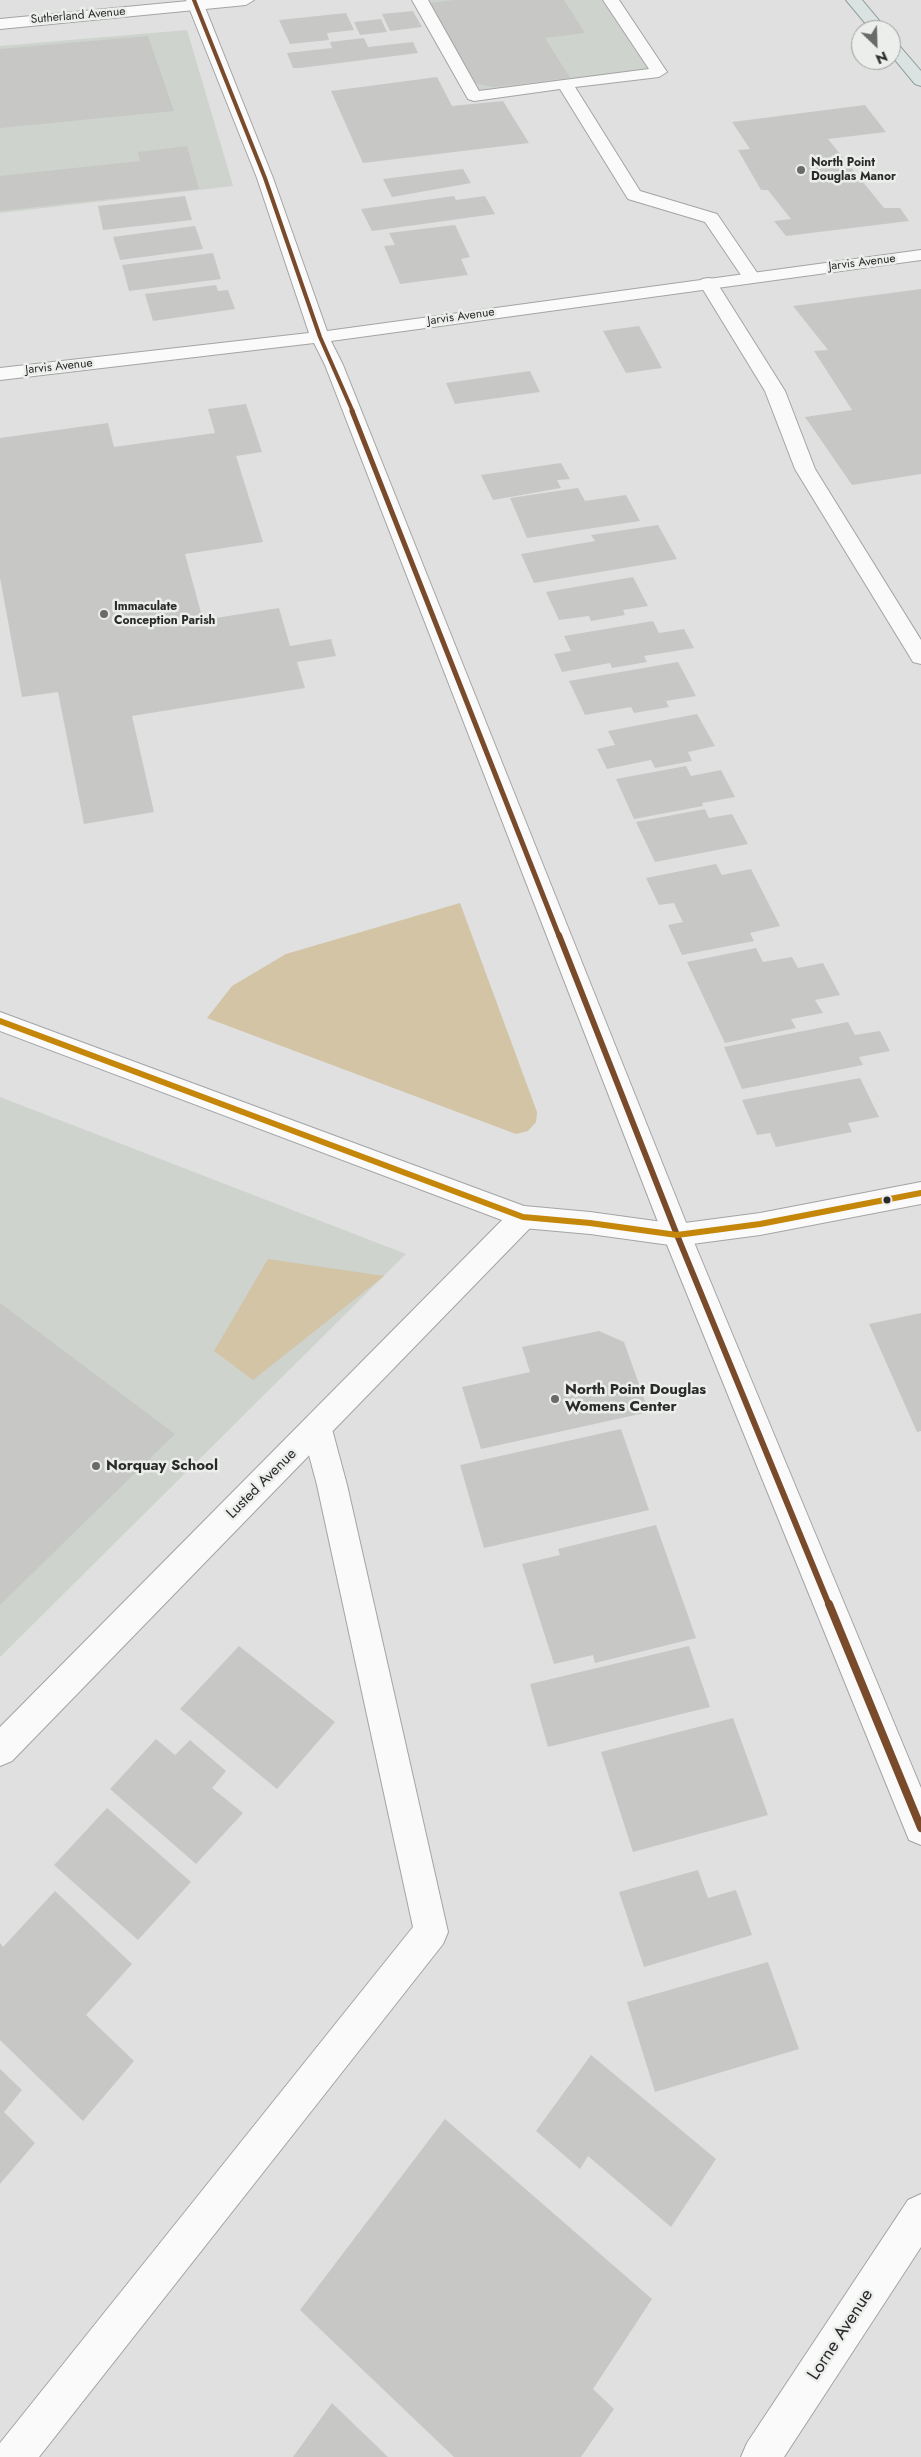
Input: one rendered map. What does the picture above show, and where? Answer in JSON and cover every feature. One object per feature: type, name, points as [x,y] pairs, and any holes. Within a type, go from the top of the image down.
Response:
[{"type":"main road","points":[[854,0],[871,20]]},
{"type":"main road","points":[[901,57],[921,81]]},
{"type":"street","name":"Sutherland Avenue","points":[[0,24],[195,3],[246,0]]},
{"type":"street","points":[[420,0],[474,96],[659,72],[611,0]]},
{"type":"street","points":[[195,3],[265,178],[320,337],[338,375],[678,1235],[921,1828]]},
{"type":"street","points":[[565,84],[634,195],[711,218],[751,277]]},
{"type":"street","name":"Jarvis Avenue","points":[[0,374],[320,337],[921,255]]},
{"type":"street","points":[[708,283],[775,391],[805,469],[921,657]]},
{"type":"street","points":[[0,1021],[523,1217],[590,1223],[678,1235],[760,1224],[921,1194]]},
{"type":"street","name":"Lusted Avenue","points":[[0,1750],[523,1217]]},
{"type":"street","points":[[14,2457],[431,1932],[332,1485],[317,1429]]},
{"type":"street","name":"Lorne Avenue","points":[[760,2457],[921,2213]]},
{"type":"shaded area","points":[[424,0],[611,0],[659,72],[474,96]]},
{"type":"shaded area","points":[[187,30],[233,186],[0,213],[0,46]]},
{"type":"shaded area","points":[[460,903],[537,1112],[536,1122],[528,1131],[516,1134],[207,1018],[232,986],[286,954]]},
{"type":"shaded area","name":"Norquay School","points":[[0,1097],[406,1254],[0,1657]]},
{"type":"shaded area","points":[[268,1259],[384,1276],[253,1380],[214,1351]]},
{"type":"building","points":[[455,0],[564,0],[585,33],[545,38],[570,78],[493,87],[470,82],[428,3]]},
{"type":"building","points":[[413,11],[422,27],[390,31],[382,14]]},
{"type":"building","points":[[346,13],[354,30],[327,33],[329,40],[290,44],[279,20]]},
{"type":"building","points":[[381,19],[387,32],[360,35],[354,22]]},
{"type":"building","points":[[148,36],[174,111],[0,128],[0,49]]},
{"type":"building","points":[[364,38],[368,47],[413,42],[418,53],[293,68],[287,53],[332,48],[330,42]]},
{"type":"building","points":[[437,77],[452,106],[503,101],[529,143],[363,163],[331,91]]},
{"type":"building","name":"North Point Douglas Manor","points":[[865,105],[886,132],[828,139],[884,208],[900,208],[909,221],[786,236],[774,221],[791,219],[768,190],[761,190],[738,150],[750,149],[732,122]]},
{"type":"building","points":[[187,146],[199,189],[0,211],[0,176],[140,161],[138,152]]},
{"type":"building","points":[[463,169],[471,183],[392,197],[383,179]]},
{"type":"building","points":[[185,196],[192,220],[103,230],[98,206]]},
{"type":"building","points":[[454,196],[456,200],[485,196],[495,214],[372,231],[361,209]]},
{"type":"building","points":[[455,225],[470,257],[461,259],[468,275],[400,284],[384,246],[395,245],[389,233]]},
{"type":"building","points":[[195,226],[203,249],[120,260],[113,237]]},
{"type":"building","points":[[213,253],[221,279],[129,291],[122,265]]},
{"type":"building","points":[[216,285],[218,291],[228,290],[235,309],[153,321],[145,294]]},
{"type":"building","points":[[921,289],[921,474],[852,485],[805,417],[852,410],[814,351],[828,350],[793,306]]},
{"type":"building","points":[[639,326],[662,368],[626,373],[603,331]]},
{"type":"building","points":[[530,371],[540,392],[455,404],[446,383]]},
{"type":"building","name":"Immaculate Conception Parish","points":[[246,404],[262,452],[236,456],[263,542],[185,554],[203,620],[279,608],[290,646],[331,639],[336,656],[297,662],[305,688],[132,716],[154,812],[84,824],[58,692],[22,697],[0,578],[0,438],[108,423],[114,447],[215,433],[208,409]]},
{"type":"building","points":[[561,463],[570,479],[557,480],[561,488],[493,500],[481,475]]},
{"type":"building","points":[[578,488],[585,501],[626,495],[640,521],[527,538],[510,498]]},
{"type":"building","points":[[658,525],[677,559],[534,583],[521,554],[595,541],[591,535]]},
{"type":"building","points":[[633,577],[648,606],[623,610],[625,615],[591,621],[589,616],[559,620],[546,592]]},
{"type":"building","points":[[653,621],[659,633],[684,629],[694,648],[644,656],[647,662],[612,668],[610,663],[562,672],[554,654],[571,651],[564,636]]},
{"type":"building","points":[[678,662],[696,696],[666,701],[669,707],[634,713],[631,707],[585,715],[569,681]]},
{"type":"building","points":[[697,714],[715,746],[688,752],[692,761],[655,768],[651,760],[607,769],[597,749],[615,745],[608,731]]},
{"type":"building","points":[[686,766],[691,776],[721,770],[735,797],[702,803],[703,806],[634,819],[616,779]]},
{"type":"building","points":[[705,809],[709,818],[732,814],[748,844],[655,862],[636,822]]},
{"type":"building","points":[[716,864],[722,875],[751,869],[780,926],[750,933],[754,941],[682,955],[668,925],[683,922],[674,903],[659,905],[646,878]]},
{"type":"building","points":[[756,948],[763,962],[792,957],[798,968],[823,963],[840,995],[815,1000],[823,1013],[791,1019],[796,1028],[725,1043],[687,962]]},
{"type":"building","points":[[848,1022],[855,1035],[880,1031],[890,1051],[859,1057],[863,1065],[742,1089],[724,1047]]},
{"type":"building","points":[[860,1078],[879,1117],[848,1123],[852,1132],[776,1147],[770,1133],[757,1135],[742,1100]]},
{"type":"building","points":[[0,1303],[175,1434],[0,1605]]},
{"type":"building","points":[[921,1313],[921,1431],[917,1432],[869,1324]]},
{"type":"building","name":"North Point Douglas Womens Center","points":[[599,1331],[624,1342],[649,1412],[481,1449],[462,1387],[530,1372],[522,1347]]},
{"type":"building","points":[[621,1429],[649,1510],[484,1548],[460,1465]]},
{"type":"building","points":[[656,1525],[696,1638],[595,1663],[593,1655],[554,1664],[522,1564],[560,1555],[558,1549]]},
{"type":"building","points":[[239,1646],[335,1722],[277,1789],[180,1709]]},
{"type":"building","points":[[689,1646],[710,1707],[548,1747],[530,1684]]},
{"type":"building","points":[[733,1718],[768,1815],[633,1852],[601,1752]]},
{"type":"building","points":[[156,1739],[175,1755],[190,1740],[226,1771],[212,1788],[243,1813],[196,1864],[110,1789]]},
{"type":"building","points":[[107,1808],[191,1882],[138,1940],[54,1865]]},
{"type":"building","points":[[698,1870],[708,1898],[736,1890],[752,1935],[644,1967],[619,1892]]},
{"type":"building","points":[[55,1891],[132,1964],[86,2015],[134,2061],[83,2121],[0,2040],[0,1943],[3,1947]]},
{"type":"building","points":[[768,1962],[799,2049],[655,2092],[627,2002]]},
{"type":"building","points":[[591,2055],[716,2159],[671,2227],[588,2156],[580,2169],[536,2131]]},
{"type":"building","points":[[0,2069],[22,2090],[4,2112],[35,2143],[0,2184]]},
{"type":"building","points":[[445,2119],[652,2299],[593,2389],[614,2409],[581,2457],[454,2457],[300,2310]]},
{"type":"building","points":[[332,2403],[388,2457],[293,2457]]},
{"type":"transit line","points":[[194,0],[265,178],[320,337],[334,365],[677,1235],[921,1828]]},
{"type":"transit line","points":[[0,1021],[523,1217],[590,1223],[677,1235],[760,1224],[921,1193]]},
{"type":"place","name":"North Point Douglas Manor","points":[[801,170]]},
{"type":"place","name":"Immaculate Conception Parish","points":[[104,614]]},
{"type":"place","name":"North Point Douglas Womens Center","points":[[555,1399]]},
{"type":"place","name":"Norquay School","points":[[96,1466]]}]
